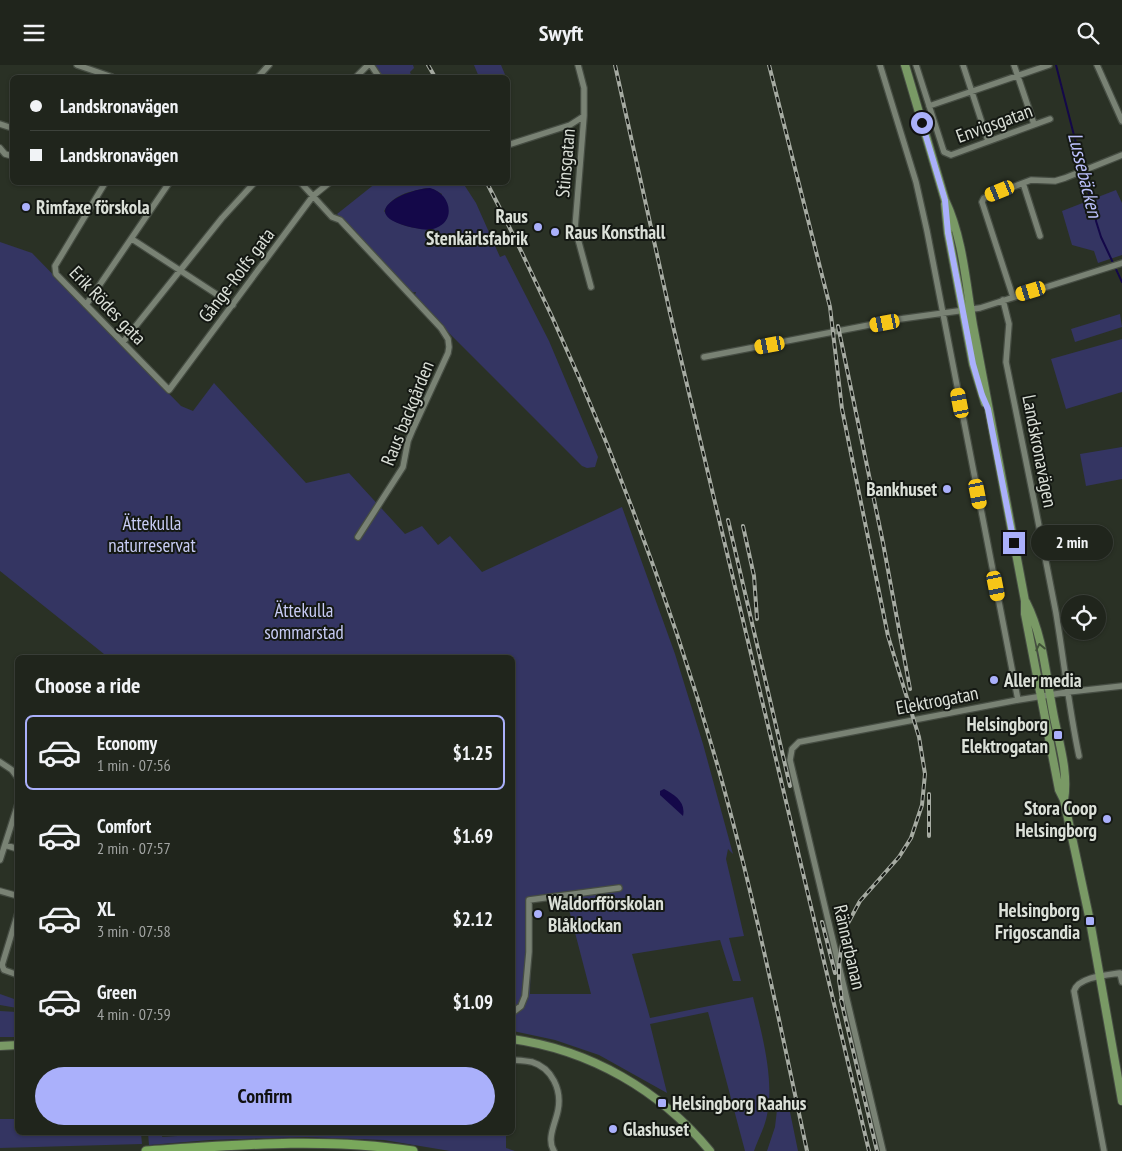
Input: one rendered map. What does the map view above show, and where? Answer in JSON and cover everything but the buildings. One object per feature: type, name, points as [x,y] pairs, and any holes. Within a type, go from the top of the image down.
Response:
[{"type":"highway","points":[[146,1151],[245,1145],[327,1143],[413,1151]]},
{"type":"main road","points":[[904,65],[945,200],[952,216],[967,310],[973,364],[988,409],[1025,601],[1025,614],[1040,697],[1059,790],[1064,800],[1090,921],[1122,1101]]},
{"type":"main road","points":[[1025,601],[1038,634],[1050,695],[1064,771],[1066,789],[1064,800]]},
{"type":"main road","points":[[515,1040],[566,1052],[619,1074],[666,1106],[710,1151]]},
{"type":"main road","points":[[0,1046],[15,1045]]},
{"type":"street","points":[[77,65],[106,75]]},
{"type":"street","points":[[260,75],[269,65]]},
{"type":"street","points":[[358,75],[369,65],[377,75]]},
{"type":"street","name":"Stinsgatan","points":[[578,65],[584,88],[584,116],[575,228],[591,287]]},
{"type":"street","points":[[880,65],[916,182],[927,231],[1018,700]]},
{"type":"street","points":[[916,65],[929,106],[1049,65]]},
{"type":"street","points":[[963,65],[988,141]]},
{"type":"street","points":[[1014,65],[1034,124]]},
{"type":"street","points":[[1097,65],[1122,121]]},
{"type":"street","name":"Envigsgatan","points":[[929,106],[944,153],[948,155],[1050,119]]},
{"type":"street","name":"Stinsgatan","points":[[510,144],[570,125],[584,116]]},
{"type":"street","points":[[1013,297],[982,202],[984,198],[1030,180],[1055,181],[1122,155]]},
{"type":"street","points":[[1023,183],[1040,236]]},
{"type":"street","name":"Erik Rödes gata","points":[[104,185],[55,266],[56,273],[169,390]]},
{"type":"street","points":[[86,305],[168,185]]},
{"type":"street","points":[[122,342],[222,218],[252,185]]},
{"type":"street","name":"Raus backgården","points":[[303,185],[332,217],[340,220],[441,328],[446,335],[449,347],[445,360],[408,441],[403,467],[358,537]]},
{"type":"street","name":"Gånge-Rolfs gata","points":[[169,390],[313,196],[327,185]]},
{"type":"street","points":[[132,239],[181,269],[233,305]]},
{"type":"street","points":[[704,357],[900,319],[980,308],[1120,263]]},
{"type":"street","name":"Landskronavägen","points":[[1003,300],[1009,324],[1006,362],[1054,606],[1079,756]]},
{"type":"street","name":"Elektrogatan","points":[[792,749],[799,742],[1018,700],[1122,686]]},
{"type":"street","name":"Rännarbanan","points":[[792,749],[790,761],[883,1151]]},
{"type":"street","points":[[0,762],[15,774]]},
{"type":"street","points":[[0,860],[15,813]]},
{"type":"street","points":[[5,845],[15,848]]},
{"type":"street","points":[[515,1011],[521,1006],[525,996],[529,952],[529,900],[619,888]]},
{"type":"street","points":[[0,891],[15,895]]},
{"type":"street","points":[[15,923],[2,965],[4,970],[15,974]]},
{"type":"street","points":[[1104,1151],[1074,995],[1075,987],[1080,982],[1120,973],[1122,982]]},
{"type":"street","points":[[515,1060],[531,1062],[538,1065],[549,1074],[556,1085],[559,1106],[551,1138],[551,1146],[554,1151]]},
{"type":"green space","points":[[375,65],[413,65],[414,68],[410,72],[411,75],[382,75]]},
{"type":"green space","points":[[474,65],[501,65],[505,75],[478,75]]},
{"type":"green space","points":[[373,185],[464,185],[476,203],[500,257],[505,255],[549,341],[598,457],[595,467],[587,468],[582,466],[416,300],[414,297],[416,292],[409,293],[337,214]],"holes":[[[426,188],[433,189],[442,194],[432,229],[405,226],[393,220],[384,211],[397,197],[413,191]]]},
{"type":"green space","points":[[1116,190],[1122,203],[1122,255],[1098,263],[1094,251],[1072,245],[1062,211]]},
{"type":"green space","name":"Ättekulla naturreservat","points":[[0,242],[32,253],[181,406],[193,411],[214,383],[306,483],[349,473],[405,534],[422,526],[438,545],[450,536],[482,572],[622,507],[675,654],[703,744],[733,854],[728,849],[726,859],[744,936],[729,938],[741,981],[733,981],[720,940],[632,954],[650,1018],[753,997],[766,1056],[769,1087],[766,1119],[754,1151],[745,1151],[708,1012],[650,1024],[667,1093],[599,1055],[555,1040],[515,1031],[515,655],[104,654],[0,571]],"holes":[[[566,898],[591,994],[530,994],[532,902]]]},
{"type":"green space","points":[[1120,314],[1122,327],[1075,342],[1071,329]]},
{"type":"green space","points":[[1122,339],[1122,392],[1066,409],[1051,359]]},
{"type":"green space","points":[[1122,447],[1122,479],[1086,486],[1080,454]]},
{"type":"green space","points":[[0,994],[15,999],[15,1008],[0,1005]]},
{"type":"green space","points":[[0,1011],[15,1012],[15,1037],[0,1037]]},
{"type":"green space","points":[[778,1101],[790,1112],[798,1151],[767,1151],[775,1127]]},
{"type":"green space","points":[[0,1119],[15,1119],[15,1135],[141,1135],[142,1144],[0,1148]]},
{"type":"green space","points":[[148,1135],[162,1135],[162,1137],[193,1135],[506,1135],[506,1148],[515,1151],[450,1151],[384,1140],[305,1137],[210,1140],[149,1145]]},
{"type":"shaded area","points":[[430,188],[442,195],[446,201],[449,213],[443,224],[429,230],[421,229],[406,226],[392,220],[386,214],[386,208],[399,197],[409,192]]},
{"type":"shaded area","points":[[664,789],[676,796],[681,803],[683,816],[660,795],[660,791]]},
{"type":"waterway","name":"Lussebäcken","points":[[1056,65],[1089,194],[1095,207],[1096,221],[1101,237],[1122,282]]},
{"type":"railway","points":[[428,65],[434,75]]},
{"type":"railway","points":[[615,65],[670,313],[869,1151]]},
{"type":"railway","points":[[769,65],[830,307],[842,409],[888,636],[919,737],[925,774],[922,805],[911,838],[899,857],[860,901],[847,925],[839,965],[843,1007]]},
{"type":"railway","points":[[488,185],[523,255],[590,403],[649,554],[676,630],[735,830],[768,968],[807,1151]]},
{"type":"railway","points":[[838,326],[883,543],[910,689]]},
{"type":"railway","points":[[728,520],[790,786]]},
{"type":"railway","points":[[743,526],[754,576],[757,619]]},
{"type":"railway","points":[[929,794],[929,836]]},
{"type":"railway","points":[[822,922],[835,973]]},
{"type":"railway","points":[[841,1000],[877,1151]]},
{"type":"place","name":"Rimfaxe förskola","points":[[26,207]]},
{"type":"place","name":"Raus Stenkärlsfabrik","points":[[538,227]]},
{"type":"place","name":"Raus Konsthall","points":[[555,232]]},
{"type":"place","name":"Bankhuset","points":[[947,489]]},
{"type":"place","name":"Aller media","points":[[994,680]]},
{"type":"place","name":"Helsingborg Elektrogatan","points":[[1058,735]]},
{"type":"place","name":"Stora Coop Helsingborg","points":[[1107,819]]},
{"type":"place","name":"Waldorfförskolan Blåklockan","points":[[538,914]]},
{"type":"place","name":"Helsingborg Frigoscandia","points":[[1090,921]]},
{"type":"place","name":"Helsingborg Raahus","points":[[662,1103]]},
{"type":"place","name":"Glashuset","points":[[613,1129]]},
{"type":"route","points":[[922,123],[945,200],[945,217],[973,364],[988,409],[1014,543]]},
{"type":"park label","name":"Ättekulla sommarstad","points":[[304,621]]}]
